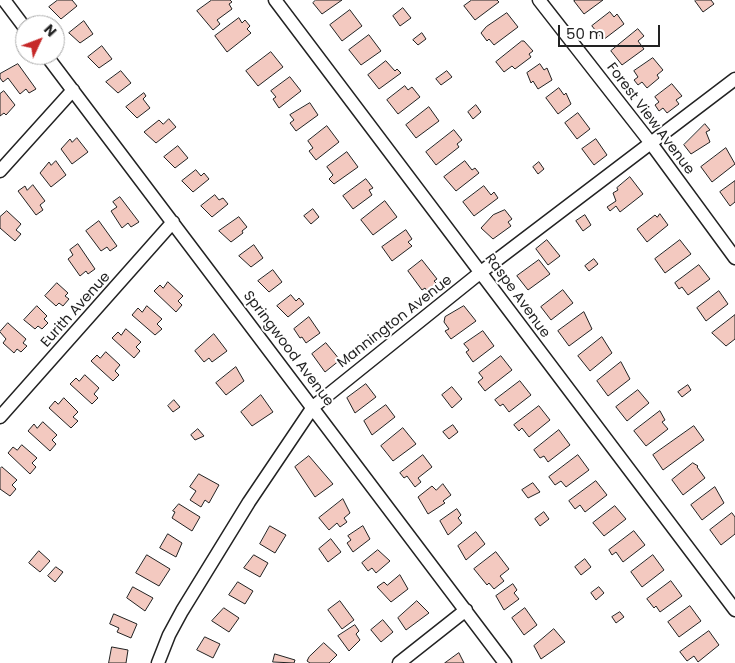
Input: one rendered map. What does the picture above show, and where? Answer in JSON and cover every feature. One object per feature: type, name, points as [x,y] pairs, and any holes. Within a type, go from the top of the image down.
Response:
[{"type":"street","points":[[4,0],[15,15]]},
{"type":"street","name":"Raspe Avenue","points":[[275,0],[482,272],[637,483],[735,610]]},
{"type":"street","name":"Forest View Avenue","points":[[540,0],[650,142],[735,258]]},
{"type":"street","name":"Springwood Avenue","points":[[54,65],[313,406],[505,663]]},
{"type":"street","name":"Mannington Avenue","points":[[158,663],[159,656],[182,610],[249,502],[313,406],[482,272],[735,79]]},
{"type":"street","points":[[0,171],[73,90]]},
{"type":"street","name":"Eurith Avenue","points":[[0,417],[174,222]]},
{"type":"street","points":[[399,663],[466,610]]},
{"type":"building","points":[[58,0],[72,0],[77,6],[65,16],[57,15],[49,7]]},
{"type":"building","points":[[212,0],[230,0],[232,2],[229,4],[232,9],[217,20],[220,24],[213,30],[197,11]]},
{"type":"building","points":[[316,0],[342,0],[322,14],[313,3]]},
{"type":"building","points":[[472,0],[497,0],[499,2],[475,20],[464,6]]},
{"type":"building","points":[[603,0],[584,14],[574,1]]},
{"type":"building","points":[[696,0],[711,0],[714,4],[703,12]]},
{"type":"building","points":[[403,8],[411,18],[400,26],[393,16]]},
{"type":"building","points":[[350,10],[362,26],[342,41],[330,25]]},
{"type":"building","points":[[610,12],[614,17],[617,14],[624,24],[603,40],[592,26]]},
{"type":"building","points":[[507,13],[518,27],[494,45],[489,39],[487,41],[481,33],[486,27]]},
{"type":"building","points":[[239,18],[242,23],[245,20],[250,26],[247,29],[251,33],[227,52],[215,36]]},
{"type":"building","points":[[84,21],[93,34],[80,43],[69,33]]},
{"type":"building","points":[[638,29],[644,36],[638,41],[644,49],[622,65],[611,51]]},
{"type":"building","points":[[422,33],[426,39],[418,45],[413,40]]},
{"type":"building","points":[[369,35],[381,51],[361,65],[349,50]]},
{"type":"building","points":[[522,41],[533,51],[529,54],[531,57],[515,69],[512,66],[504,72],[496,62]]},
{"type":"building","points":[[102,46],[112,59],[99,68],[88,57]]},
{"type":"building","points":[[271,52],[283,67],[258,86],[246,71]]},
{"type":"building","points":[[653,58],[663,70],[657,75],[659,78],[647,88],[642,82],[638,85],[634,80],[638,77],[634,71]]},
{"type":"building","points":[[386,61],[395,71],[397,69],[401,73],[379,89],[368,75]]},
{"type":"building","points":[[540,64],[544,70],[547,68],[552,80],[538,89],[533,81],[531,83],[527,73]]},
{"type":"building","points":[[19,65],[36,89],[29,93],[26,89],[20,94],[8,78],[3,82],[0,74]]},
{"type":"building","points":[[121,71],[131,83],[118,93],[106,82]]},
{"type":"building","points":[[447,71],[452,77],[441,85],[436,79]]},
{"type":"building","points":[[290,77],[301,91],[279,108],[273,99],[276,97],[271,91]]},
{"type":"building","points":[[672,84],[682,96],[676,100],[679,104],[667,113],[663,108],[659,111],[655,105],[659,102],[655,97]]},
{"type":"building","points":[[405,86],[408,90],[412,87],[420,97],[398,114],[387,100]]},
{"type":"building","points":[[559,88],[564,95],[566,93],[571,104],[558,114],[546,98]]},
{"type":"building","points":[[4,91],[15,105],[6,115],[4,113],[0,116],[0,94]]},
{"type":"building","points":[[144,93],[146,96],[143,99],[150,108],[137,118],[126,107]]},
{"type":"building","points":[[310,103],[318,115],[296,131],[290,123],[294,120],[290,115]]},
{"type":"building","points":[[476,105],[481,112],[473,119],[468,112]]},
{"type":"building","points":[[429,107],[439,121],[416,138],[406,125]]},
{"type":"building","points":[[578,113],[590,129],[577,139],[565,123]]},
{"type":"building","points":[[169,119],[176,127],[156,143],[144,132],[159,120],[163,124]]},
{"type":"building","points":[[705,124],[710,130],[706,132],[710,142],[691,154],[684,145]]},
{"type":"building","points":[[327,126],[339,142],[316,160],[309,151],[313,148],[308,141]]},
{"type":"building","points":[[454,130],[462,140],[457,144],[459,147],[436,165],[426,152]]},
{"type":"building","points":[[77,138],[88,152],[72,164],[61,149],[70,139],[72,142]]},
{"type":"building","points":[[596,139],[607,155],[594,165],[582,149]]},
{"type":"building","points":[[178,146],[188,158],[175,168],[164,157]]},
{"type":"building","points":[[726,148],[735,164],[712,182],[701,167]]},
{"type":"building","points":[[347,152],[358,167],[334,184],[329,179],[333,175],[327,167]]},
{"type":"building","points":[[56,161],[66,175],[51,187],[40,173],[49,162],[51,165]]},
{"type":"building","points":[[465,161],[472,170],[475,168],[479,173],[456,191],[444,177]]},
{"type":"building","points":[[539,162],[544,169],[538,174],[533,167]]},
{"type":"building","points":[[196,170],[201,176],[204,173],[209,179],[193,192],[182,181]]},
{"type":"building","points":[[630,177],[643,194],[620,212],[616,206],[610,211],[607,207],[616,201],[613,193]]},
{"type":"building","points":[[366,179],[373,188],[369,190],[372,195],[353,209],[343,196]]},
{"type":"building","points":[[735,181],[735,202],[730,206],[720,192]]},
{"type":"building","points":[[33,185],[45,201],[40,205],[43,210],[36,215],[18,191],[25,186],[27,190]]},
{"type":"building","points":[[484,186],[491,195],[494,192],[498,198],[474,216],[463,202]]},
{"type":"building","points":[[215,195],[219,200],[223,198],[228,204],[212,217],[201,206]]},
{"type":"building","points":[[120,197],[139,222],[131,227],[128,223],[122,228],[111,211],[117,207],[113,202]]},
{"type":"building","points":[[385,201],[397,217],[373,235],[361,220]]},
{"type":"building","points":[[313,209],[319,217],[311,224],[304,216]]},
{"type":"building","points":[[505,210],[512,219],[508,222],[511,226],[493,239],[481,228],[493,215]]},
{"type":"building","points":[[7,211],[21,224],[16,230],[21,234],[15,241],[0,228],[0,217]]},
{"type":"building","points":[[660,214],[668,225],[647,242],[637,229],[655,215],[657,217]]},
{"type":"building","points":[[585,215],[591,225],[583,231],[576,221]]},
{"type":"building","points":[[239,217],[247,227],[242,231],[243,233],[231,242],[219,231]]},
{"type":"building","points":[[99,221],[117,246],[110,251],[107,247],[101,251],[86,231]]},
{"type":"building","points":[[406,230],[412,239],[408,242],[412,246],[392,261],[382,247]]},
{"type":"building","points":[[547,240],[560,256],[548,265],[536,249]]},
{"type":"building","points":[[680,240],[691,254],[665,273],[655,259]]},
{"type":"building","points":[[78,244],[95,269],[88,274],[86,271],[80,276],[68,259],[73,255],[70,250]]},
{"type":"building","points":[[254,245],[263,258],[251,267],[239,256]]},
{"type":"building","points":[[594,259],[598,264],[589,271],[585,266]]},
{"type":"building","points":[[422,260],[437,279],[434,281],[437,284],[428,292],[425,288],[422,290],[408,271]]},
{"type":"building","points":[[539,260],[550,274],[528,290],[517,276]]},
{"type":"building","points":[[699,265],[710,279],[688,295],[682,287],[679,289],[675,283]]},
{"type":"building","points":[[273,270],[282,282],[269,292],[258,281]]},
{"type":"building","points":[[168,282],[183,296],[178,301],[182,305],[176,312],[154,291],[160,285],[163,288]]},
{"type":"building","points":[[57,283],[68,293],[65,296],[69,299],[63,306],[59,303],[56,306],[45,296]]},
{"type":"building","points":[[563,290],[573,303],[551,320],[541,307]]},
{"type":"building","points":[[719,291],[728,304],[706,321],[697,308]]},
{"type":"building","points":[[291,295],[296,301],[299,298],[304,304],[288,317],[277,306]]},
{"type":"building","points":[[37,306],[47,316],[44,319],[48,323],[42,329],[38,326],[35,329],[24,320]]},
{"type":"building","points":[[147,306],[162,319],[157,324],[162,329],[155,335],[132,315],[138,308],[142,312]]},
{"type":"building","points":[[464,306],[476,321],[451,339],[445,331],[449,329],[444,322],[445,317]]},
{"type":"building","points":[[584,312],[592,329],[569,346],[558,331]]},
{"type":"building","points":[[735,315],[735,339],[726,346],[712,333]]},
{"type":"building","points":[[309,317],[320,333],[306,343],[294,329]]},
{"type":"building","points":[[8,323],[26,339],[23,343],[27,346],[21,352],[17,349],[14,353],[3,343],[6,339],[0,332]]},
{"type":"building","points":[[126,329],[141,342],[136,347],[140,351],[134,358],[112,338],[118,332],[121,335]]},
{"type":"building","points":[[483,331],[494,346],[473,362],[466,352],[469,350],[464,344]]},
{"type":"building","points":[[214,334],[227,351],[212,362],[209,358],[204,362],[195,351]]},
{"type":"building","points":[[602,337],[612,353],[590,371],[578,356]]},
{"type":"building","points":[[326,343],[340,360],[325,372],[312,354]]},
{"type":"building","points":[[106,352],[120,365],[115,371],[119,375],[113,381],[91,361],[97,355],[100,358]]},
{"type":"building","points":[[501,356],[512,370],[485,391],[478,382],[483,378],[479,373]]},
{"type":"building","points":[[621,362],[630,379],[608,396],[597,381]]},
{"type":"building","points":[[236,367],[244,381],[226,395],[216,383]]},
{"type":"building","points":[[85,375],[99,388],[94,394],[98,398],[92,404],[70,384],[76,378],[79,381]]},
{"type":"building","points":[[520,381],[531,395],[509,412],[503,404],[500,406],[495,400]]},
{"type":"building","points":[[366,384],[376,397],[355,413],[347,398]]},
{"type":"building","points":[[688,385],[691,390],[682,397],[678,392]]},
{"type":"building","points":[[452,387],[462,399],[452,408],[442,395]]},
{"type":"building","points":[[638,390],[649,403],[627,421],[616,407]]},
{"type":"building","points":[[261,395],[273,412],[252,426],[241,412]]},
{"type":"building","points":[[64,398],[78,412],[73,417],[78,421],[71,428],[49,408],[55,401],[58,404]]},
{"type":"building","points":[[174,400],[180,407],[173,412],[168,406]]},
{"type":"building","points":[[386,405],[395,417],[372,435],[364,421]]},
{"type":"building","points":[[539,406],[550,420],[529,437],[522,428],[519,431],[514,425]]},
{"type":"building","points":[[660,411],[665,420],[662,422],[668,429],[646,446],[634,431]]},
{"type":"building","points":[[43,422],[57,435],[52,440],[56,444],[50,451],[28,431],[34,424],[37,428]]},
{"type":"building","points":[[453,425],[458,432],[449,439],[443,432]]},
{"type":"building","points":[[694,426],[704,440],[663,470],[653,455]]},
{"type":"building","points":[[403,428],[416,444],[393,461],[381,446]]},
{"type":"building","points":[[198,429],[204,436],[195,440],[191,435]]},
{"type":"building","points":[[559,430],[570,445],[548,462],[544,456],[540,458],[534,450]]},
{"type":"building","points":[[22,445],[37,458],[32,463],[36,467],[30,474],[8,453],[13,447],[17,450]]},
{"type":"building","points":[[423,455],[432,467],[418,478],[421,482],[415,487],[407,476],[404,478],[400,473]]},
{"type":"building","points":[[578,455],[589,470],[566,487],[561,481],[555,485],[549,477]]},
{"type":"building","points":[[309,456],[333,484],[315,497],[295,467]]},
{"type":"building","points":[[693,463],[698,466],[705,478],[683,495],[672,480]]},
{"type":"building","points":[[2,467],[17,480],[12,485],[16,489],[10,496],[0,489],[0,469]]},
{"type":"building","points":[[199,474],[219,485],[209,503],[205,500],[201,507],[190,500],[196,491],[190,487]]},
{"type":"building","points":[[596,481],[607,495],[585,512],[580,505],[575,509],[569,501]]},
{"type":"building","points":[[533,483],[540,492],[528,498],[522,490]]},
{"type":"building","points":[[443,484],[451,495],[443,501],[445,503],[428,514],[418,497],[432,486],[436,490]]},
{"type":"building","points":[[715,487],[724,503],[702,520],[691,505]]},
{"type":"building","points":[[343,499],[350,513],[344,518],[347,522],[340,527],[337,523],[329,530],[319,518]]},
{"type":"building","points":[[179,504],[200,517],[192,531],[172,518],[175,512],[173,511]]},
{"type":"building","points":[[615,506],[626,519],[604,536],[593,523]]},
{"type":"building","points":[[457,509],[461,515],[458,518],[462,523],[448,535],[440,521]]},
{"type":"building","points":[[544,512],[549,519],[540,526],[535,519]]},
{"type":"building","points":[[732,513],[735,517],[735,534],[721,545],[710,530]]},
{"type":"building","points":[[270,526],[286,535],[275,553],[260,544]]},
{"type":"building","points":[[363,526],[370,539],[353,552],[347,543],[351,540],[348,536]]},
{"type":"building","points":[[634,531],[645,545],[623,562],[616,552],[612,555],[609,550]]},
{"type":"building","points":[[476,532],[485,544],[466,560],[458,546]]},
{"type":"building","points":[[168,534],[182,543],[176,557],[160,548]]},
{"type":"building","points":[[331,539],[341,552],[328,562],[319,549]]},
{"type":"building","points":[[378,550],[390,561],[376,573],[372,568],[368,571],[362,563]]},
{"type":"building","points":[[39,551],[50,561],[40,572],[29,563]]},
{"type":"building","points":[[496,552],[509,569],[500,576],[504,581],[494,589],[489,583],[487,585],[474,569]]},
{"type":"building","points":[[147,555],[170,569],[159,586],[136,573]]},
{"type":"building","points":[[254,555],[268,563],[260,577],[244,568]]},
{"type":"building","points":[[653,555],[664,570],[642,587],[631,572]]},
{"type":"building","points":[[585,559],[591,567],[581,575],[575,567]]},
{"type":"building","points":[[56,567],[63,572],[55,582],[48,576]]},
{"type":"building","points":[[400,575],[408,589],[391,602],[377,587],[384,582],[387,585]]},
{"type":"building","points":[[671,581],[682,596],[660,612],[647,599]]},
{"type":"building","points":[[238,582],[253,591],[245,604],[229,595]]},
{"type":"building","points":[[513,584],[517,590],[514,593],[519,599],[504,610],[496,596]]},
{"type":"building","points":[[133,587],[153,598],[145,611],[127,598]]},
{"type":"building","points":[[599,587],[604,593],[596,600],[591,593]]},
{"type":"building","points":[[340,601],[354,620],[342,629],[328,610]]},
{"type":"building","points":[[417,601],[429,613],[406,630],[398,618]]},
{"type":"building","points":[[690,606],[701,621],[679,637],[668,622]]},
{"type":"building","points":[[224,608],[239,618],[229,632],[212,621]]},
{"type":"building","points":[[525,608],[537,625],[524,635],[512,618]]},
{"type":"building","points":[[620,612],[624,617],[616,623],[612,617]]},
{"type":"building","points":[[114,614],[137,624],[131,638],[117,632],[119,628],[110,624]]},
{"type":"building","points":[[383,620],[393,632],[381,642],[371,630]]},
{"type":"building","points":[[355,625],[359,631],[356,634],[360,640],[349,651],[338,636]]},
{"type":"building","points":[[554,629],[565,642],[541,659],[534,646]]},
{"type":"building","points":[[709,631],[719,645],[698,662],[694,656],[687,661],[680,652]]},
{"type":"building","points":[[205,637],[220,644],[213,658],[197,650]]},
{"type":"building","points":[[324,643],[337,655],[329,663],[310,663],[307,661],[309,657]]},
{"type":"building","points":[[112,647],[128,650],[126,663],[109,663]]},
{"type":"building","points":[[459,653],[464,663],[445,663]]},
{"type":"building","points":[[275,654],[295,660],[294,663],[273,662]]}]
